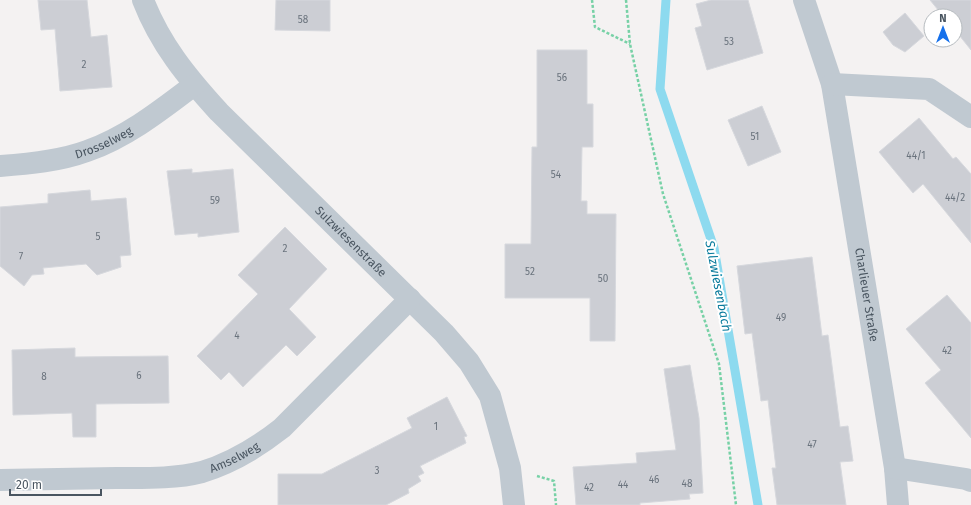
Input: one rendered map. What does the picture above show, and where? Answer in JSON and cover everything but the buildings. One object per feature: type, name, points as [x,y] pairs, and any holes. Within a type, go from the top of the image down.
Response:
[{"type":"street","name":"Sulzwiesenstraße","points":[[143,0],[151,20],[170,54],[194,85],[219,112],[444,333],[469,362],[490,396],[510,468],[514,505]]},
{"type":"street","name":"Charlieuer Straße","points":[[804,0],[832,84],[895,468],[898,505]]},
{"type":"street","points":[[832,84],[929,89],[971,118]]},
{"type":"street","name":"Drosselweg","points":[[0,166],[66,157],[106,144],[133,129],[194,85]]},
{"type":"street","name":"Amselweg","points":[[0,480],[150,478],[201,472],[245,454],[282,428],[410,299]]},
{"type":"street","points":[[895,468],[971,481]]},
{"type":"path","points":[[592,0],[595,27],[630,44]]},
{"type":"path","points":[[626,0],[630,44],[663,194],[719,364],[736,505]]},
{"type":"waterway","name":"Sulzwiesenbach","points":[[666,0],[660,89],[714,248],[758,505]]}]
